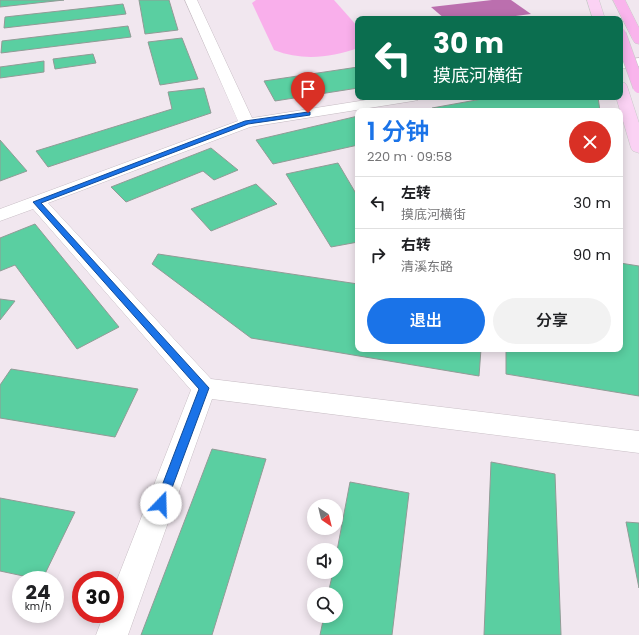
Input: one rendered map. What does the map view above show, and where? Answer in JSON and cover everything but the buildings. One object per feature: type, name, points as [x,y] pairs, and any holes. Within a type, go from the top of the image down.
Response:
[{"type":"highway","points":[[612,12],[614,0]]},
{"type":"highway","points":[[619,0],[639,40]]},
{"type":"highway","points":[[623,42],[639,87]]},
{"type":"main road","points":[[593,0],[598,16]]},
{"type":"main road","points":[[623,96],[639,148]]},
{"type":"street","points":[[191,0],[247,123]]},
{"type":"street","points":[[623,65],[639,62]]},
{"type":"street","points":[[0,215],[247,123],[394,100]]},
{"type":"street","points":[[37,202],[204,388],[639,442]]},
{"type":"street","points":[[112,635],[204,388]]},
{"type":"shaded area","points":[[256,0],[334,0],[355,24],[355,49],[337,54],[316,57],[295,56],[274,50],[252,3]]},
{"type":"shaded area","points":[[492,0],[511,0],[531,14],[515,16],[442,16],[431,7]]},
{"type":"route","points":[[161,504],[204,388],[37,202],[247,123],[308,113]]}]
